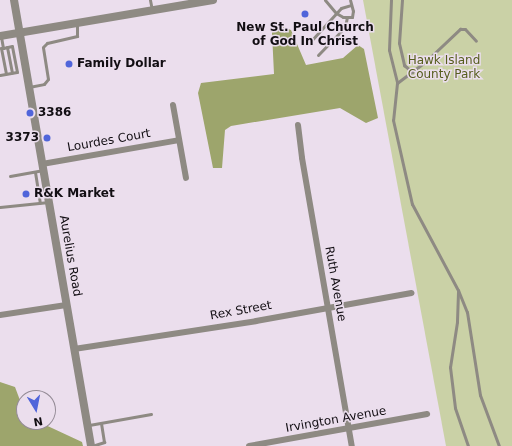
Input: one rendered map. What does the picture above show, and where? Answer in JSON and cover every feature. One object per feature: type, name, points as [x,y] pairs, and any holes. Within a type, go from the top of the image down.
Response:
[{"type":"street","name":"Aurelius Road","points":[[14,0],[29,87],[44,203],[66,305],[91,446]]},
{"type":"street","points":[[0,36],[214,0]]},
{"type":"street","points":[[173,105],[186,178]]},
{"type":"street","name":"Ruth Avenue","points":[[298,125],[302,158],[352,446]]},
{"type":"street","name":"Lourdes Court","points":[[40,169],[179,140]]},
{"type":"street","name":"Rex Street","points":[[74,349],[412,293]]},
{"type":"street","points":[[0,315],[66,305]]},
{"type":"street","name":"Irvington Avenue","points":[[249,446],[427,414]]},
{"type":"lane","points":[[150,0],[152,10]]},
{"type":"lane","points":[[324,0],[337,14],[347,18],[352,17],[350,0]]},
{"type":"lane","points":[[391,0],[389,50],[397,83],[393,120],[412,204],[458,290],[467,312],[480,395],[499,446]]},
{"type":"lane","points":[[402,0],[400,43],[404,65],[412,72]]},
{"type":"lane","points":[[310,42],[341,8],[351,5]]},
{"type":"lane","points":[[318,55],[345,26],[347,18]]},
{"type":"lane","points":[[29,87],[44,84],[48,79],[43,47],[47,43],[77,36],[79,33],[77,23]]},
{"type":"lane","points":[[397,83],[412,72],[460,29],[466,29],[476,40]]},
{"type":"lane","points":[[0,36],[5,47]]},
{"type":"lane","points":[[0,75],[6,74],[12,73],[17,72],[12,46],[1,48],[6,74]]},
{"type":"lane","points":[[10,176],[40,169]]},
{"type":"lane","points":[[0,207],[44,203]]},
{"type":"lane","points":[[458,290],[457,322],[450,367],[455,408],[468,446]]},
{"type":"lane","points":[[87,425],[151,414]]},
{"type":"lane","points":[[91,446],[104,442],[101,423]]},
{"type":"green space","name":"Hawk Island County Park","points":[[363,0],[512,0],[512,446],[446,446]]},
{"type":"green space","points":[[277,25],[291,30],[306,65],[343,58],[358,45],[364,49],[378,118],[366,123],[340,108],[231,126],[225,130],[222,168],[213,168],[198,93],[201,83],[274,74],[272,33]]},
{"type":"green space","points":[[0,382],[15,387],[16,390],[16,430],[56,430],[82,442],[83,446],[0,446]]},
{"type":"place","name":"New St. Paul Church of God In Christ","points":[[305,14]]},
{"type":"place","name":"Family Dollar","points":[[69,64]]},
{"type":"place","name":"3386","points":[[30,113]]},
{"type":"place","name":"3373","points":[[47,138]]},
{"type":"place","name":"R&K Market","points":[[26,194]]}]
